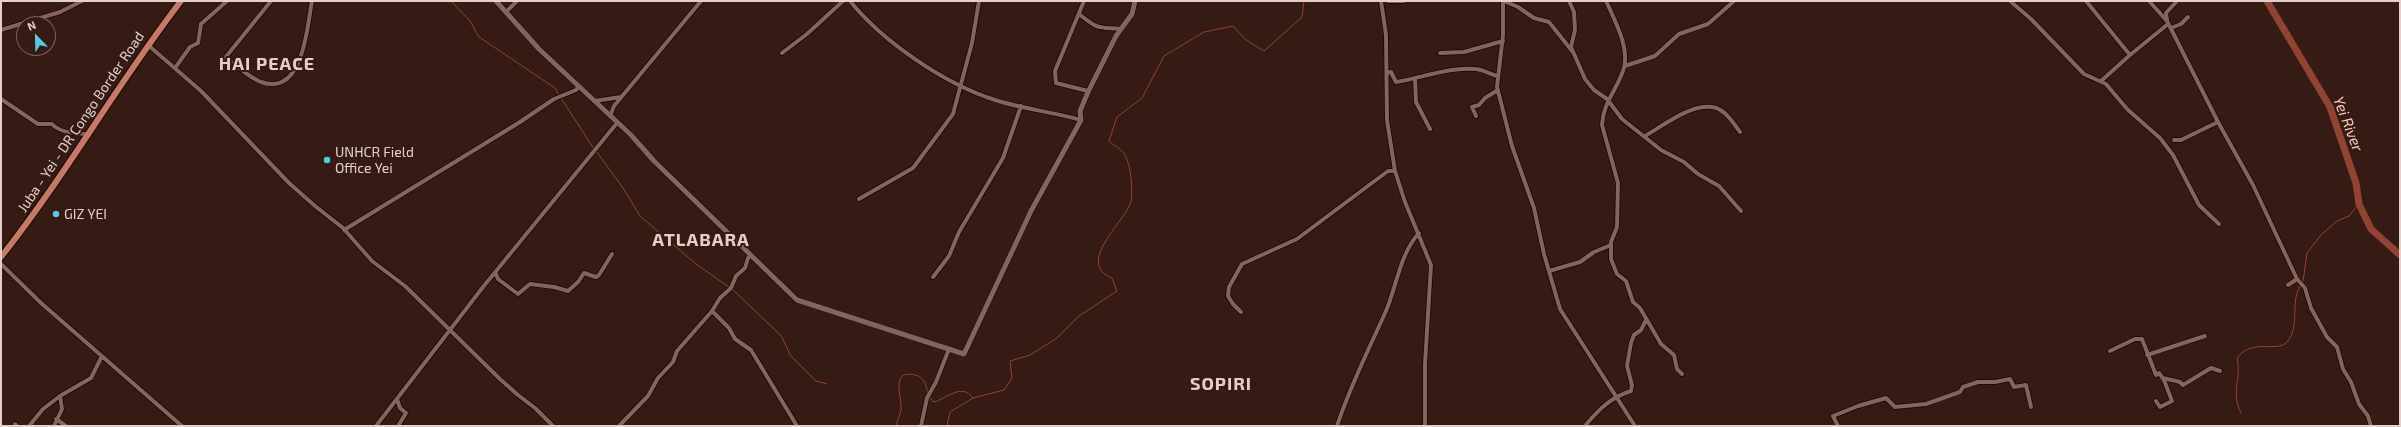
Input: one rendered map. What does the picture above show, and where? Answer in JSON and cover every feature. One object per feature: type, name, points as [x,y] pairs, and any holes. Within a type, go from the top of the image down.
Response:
[{"type":"main road","name":"Juba - Yei - DR Congo Border Road","points":[[1,257],[89,134],[147,45],[178,2]]},
{"type":"street","points":[[1,30],[60,12],[82,1]]},
{"type":"street","points":[[175,68],[190,47],[198,43],[204,21],[227,1]]},
{"type":"street","points":[[271,1],[225,58],[255,79],[271,83],[281,82],[292,74],[301,59],[312,1]]},
{"type":"street","points":[[496,1],[507,11],[521,30],[797,300],[964,354],[1031,211],[1082,120],[1080,111],[1088,91],[1121,29],[1132,14],[1136,1]]},
{"type":"street","points":[[507,11],[517,1]]},
{"type":"street","points":[[610,116],[614,106],[701,1]]},
{"type":"street","points":[[782,53],[807,34],[844,1]]},
{"type":"street","points":[[850,1],[887,38],[908,55],[962,86],[997,101],[1054,112],[1082,120]]},
{"type":"street","points":[[859,199],[896,179],[919,162],[953,114],[962,86],[974,36],[979,1]]},
{"type":"street","points":[[1084,1],[1055,71],[1056,83],[1088,91]]},
{"type":"street","points":[[1381,1],[1386,35],[1387,120],[1395,171],[1431,265],[1425,364],[1425,426]]},
{"type":"street","points":[[1388,1],[1404,1]]},
{"type":"street","points":[[1573,51],[1549,22],[1534,18],[1518,7],[1503,1],[1503,41],[1498,76],[1498,90],[1512,146],[1534,208],[1560,309],[1635,426]]},
{"type":"street","points":[[1569,1],[1574,12],[1575,30],[1571,45],[1585,79],[1594,90],[1608,100],[1622,119],[1661,150],[1684,162],[1698,174],[1719,186],[1741,211]]},
{"type":"street","points":[[1606,1],[1626,52],[1625,66],[1608,100],[1602,125],[1618,183],[1617,227],[1611,245],[1611,259],[1614,269],[1626,281],[1633,302],[1640,308],[1661,344],[1674,355],[1677,369],[1682,374]]},
{"type":"street","points":[[1625,66],[1655,56],[1679,34],[1708,24],[1734,1]]},
{"type":"street","points":[[2010,1],[2031,19],[2084,74],[2101,81],[2127,109],[2160,138],[2173,155],[2199,204],[2219,224]]},
{"type":"street","points":[[2086,1],[2130,56]]},
{"type":"street","points":[[2149,1],[2168,22]]},
{"type":"street","points":[[2177,1],[2166,13],[2168,22],[2218,122],[2253,185],[2297,279],[2304,288],[2311,308],[2327,337],[2337,348],[2343,369],[2351,382],[2359,404],[2368,416],[2371,426]]},
{"type":"street","points":[[1078,14],[1092,25],[1106,30],[1121,29]]},
{"type":"street","points":[[2171,28],[2181,24],[2188,17]]},
{"type":"street","points":[[2101,81],[2168,22]]},
{"type":"street","points":[[1440,53],[1464,52],[1503,41]]},
{"type":"street","points":[[147,45],[175,68],[214,104],[242,136],[289,183],[344,230],[372,261],[405,286],[518,395],[535,408],[553,426]]},
{"type":"street","points":[[1386,73],[1391,72],[1396,82],[1447,71],[1477,69],[1498,76]]},
{"type":"street","points":[[1415,78],[1416,102],[1430,129]]},
{"type":"street","points":[[344,230],[520,122],[540,107],[576,90],[579,86]]},
{"type":"street","points":[[1476,116],[1472,107],[1479,105],[1485,98],[1498,90]]},
{"type":"street","points":[[594,101],[616,99],[623,95]]},
{"type":"street","points":[[1,99],[38,124],[52,124],[56,129],[76,134],[89,134]]},
{"type":"street","points":[[933,278],[949,256],[959,232],[1003,158],[1021,106]]},
{"type":"street","points":[[1645,136],[1670,119],[1707,108],[1716,108],[1728,116],[1740,132]]},
{"type":"street","points":[[2174,140],[2181,140],[2218,122]]},
{"type":"street","points":[[376,426],[495,272],[617,123]]},
{"type":"street","points":[[1241,312],[1228,296],[1229,287],[1242,264],[1297,239],[1388,171],[1395,171]]},
{"type":"street","points":[[1337,426],[1367,348],[1385,311],[1405,255],[1411,242],[1419,233]]},
{"type":"street","points":[[1549,271],[1580,262],[1594,252],[1611,245]]},
{"type":"street","points":[[495,272],[498,279],[518,294],[530,284],[554,286],[568,291],[578,282],[584,273],[596,277],[599,275],[612,254]]},
{"type":"street","points":[[619,426],[648,396],[658,378],[673,362],[677,351],[712,311],[720,298],[731,288],[736,276],[745,268],[748,258],[751,256]]},
{"type":"street","points":[[1,264],[41,303],[182,426]]},
{"type":"street","points":[[2288,286],[2297,279]]},
{"type":"street","points":[[712,311],[729,328],[735,339],[751,350],[797,426]]},
{"type":"street","points":[[1585,426],[1592,416],[1617,396],[1631,391],[1632,386],[1627,366],[1630,348],[1634,335],[1641,330],[1646,320]]},
{"type":"street","points":[[2147,355],[2205,336]]},
{"type":"street","points":[[2110,351],[2135,339],[2142,339],[2156,375],[2160,373],[2163,378],[2172,402],[2160,407],[2156,401]]},
{"type":"street","points":[[921,426],[927,398],[943,366],[948,349]]},
{"type":"street","points":[[29,426],[43,409],[60,396],[91,378],[102,356]]},
{"type":"street","points":[[2163,378],[2180,382],[2183,385],[2211,368],[2220,371]]},
{"type":"street","points":[[1838,426],[1833,416],[1858,406],[1886,398],[1895,407],[1926,404],[1960,392],[1963,387],[1978,382],[1995,382],[2010,379],[2014,387],[2026,385],[2031,407]]},
{"type":"street","points":[[54,426],[62,409],[60,396]]},
{"type":"street","points":[[397,399],[400,408],[406,414],[398,426]]},
{"type":"street","points":[[56,419],[66,426]]},
{"type":"waterway","points":[[451,1],[470,21],[479,37],[555,88],[559,95]]},
{"type":"waterway","points":[[947,426],[950,412],[973,398],[1004,390],[1012,378],[1010,361],[1030,355],[1057,338],[1079,316],[1117,291],[1112,278],[1102,271],[1098,262],[1100,252],[1131,201],[1132,184],[1129,165],[1125,155],[1109,141],[1117,117],[1142,98],[1164,56],[1204,32],[1233,26],[1246,40],[1264,51],[1302,17],[1304,1]]},
{"type":"waterway","name":"Yei River","points":[[2267,1],[2330,107],[2356,183],[2359,204],[2371,229],[2400,255]]},
{"type":"waterway","points":[[561,98],[594,149]]},
{"type":"waterway","points":[[596,151],[623,188],[640,216],[696,264],[729,287]]},
{"type":"waterway","points":[[2303,282],[2307,253],[2321,235],[2337,221],[2349,216],[2359,204]]},
{"type":"waterway","points":[[2241,413],[2236,398],[2238,373],[2237,358],[2250,348],[2284,345],[2288,341],[2294,328],[2296,299],[2300,286]]},
{"type":"waterway","points":[[732,289],[782,337],[790,355],[816,381],[827,384]]},
{"type":"waterway","points":[[896,426],[901,411],[899,385],[902,376],[907,374],[915,375],[921,378],[927,388],[928,394]]},
{"type":"waterway","points":[[929,397],[934,402],[959,391],[964,391],[969,393],[973,398]]},
{"type":"place","name":"UNHCR Field Office Yei","points":[[327,160]]},
{"type":"place","name":"GIZ YEI","points":[[56,214]]},
{"type":"district","name":"HAI PEACE","points":[[267,64]]},
{"type":"district","name":"ATLABARA","points":[[701,240]]},
{"type":"district","name":"SOPIRI","points":[[1221,384]]}]
